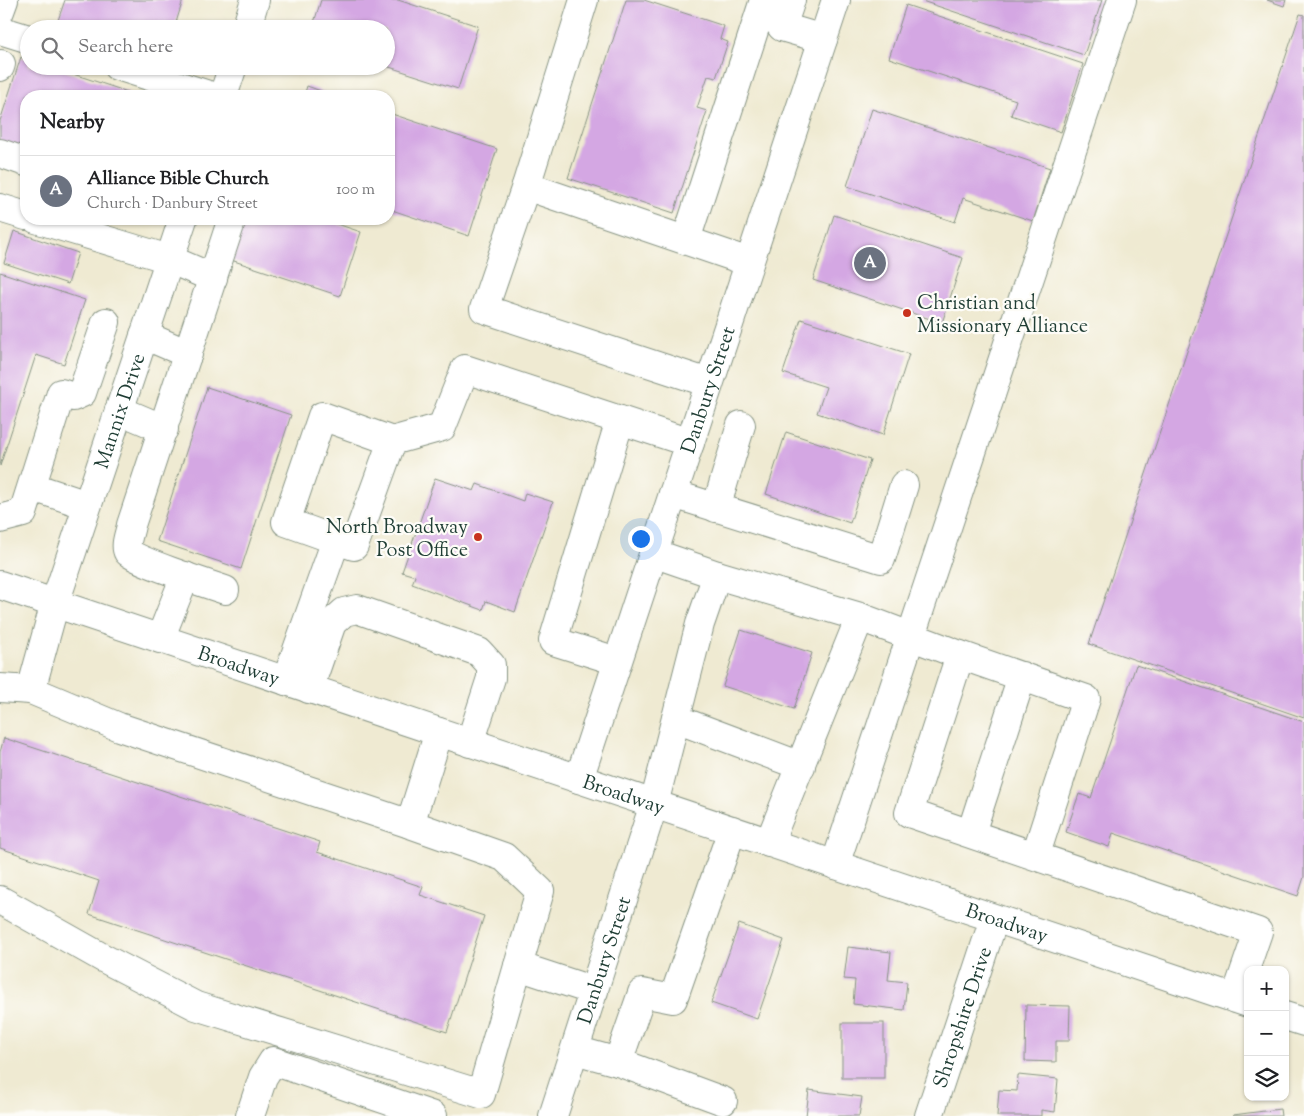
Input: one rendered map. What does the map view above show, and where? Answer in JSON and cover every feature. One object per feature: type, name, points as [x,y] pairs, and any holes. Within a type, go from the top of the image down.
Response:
[{"type":"street","points":[[0,11],[4,0]]},
{"type":"street","points":[[249,20],[255,0]]},
{"type":"street","points":[[584,0],[526,186],[484,309],[709,383]]},
{"type":"street","points":[[782,27],[791,0]]},
{"type":"street","name":"Danbury Street","points":[[578,779],[836,0]]},
{"type":"street","points":[[835,865],[1122,0]]},
{"type":"street","points":[[686,240],[758,2],[782,27],[823,39]]},
{"type":"street","points":[[0,30],[20,36]]},
{"type":"street","points":[[145,75],[193,90]]},
{"type":"street","points":[[225,90],[230,75]]},
{"type":"street","points":[[0,153],[20,160]]},
{"type":"street","points":[[526,186],[749,262]]},
{"type":"street","points":[[0,208],[20,214]]},
{"type":"street","points":[[55,225],[169,260],[213,278]]},
{"type":"street","name":"Mannix Drive","points":[[31,690],[55,603],[181,225]]},
{"type":"street","points":[[225,590],[142,562],[129,553],[126,547],[131,525],[230,225]]},
{"type":"street","points":[[0,519],[23,513],[33,487],[61,393],[73,397],[82,394],[106,322]]},
{"type":"street","points":[[144,336],[188,354]]},
{"type":"street","points":[[392,440],[354,546],[286,522],[322,416],[392,440],[442,427],[465,369],[690,443]]},
{"type":"street","points":[[88,377],[164,429]]},
{"type":"street","points":[[618,661],[553,641],[620,420]]},
{"type":"street","points":[[716,508],[741,425]]},
{"type":"street","points":[[673,494],[881,559],[904,486]]},
{"type":"street","points":[[33,487],[87,505]]},
{"type":"street","points":[[298,685],[336,540]]},
{"type":"street","points":[[653,553],[717,575],[860,618],[1086,699],[1036,854]]},
{"type":"street","name":"Danbury Street","points":[[559,1114],[575,1050],[654,804],[700,624],[717,575]]},
{"type":"street","points":[[160,639],[185,576]]},
{"type":"street","name":"Broadway","points":[[0,585],[1241,1001]]},
{"type":"street","points":[[298,685],[332,623],[344,612],[356,609],[479,652],[491,666],[491,678],[470,743]]},
{"type":"street","points":[[769,843],[860,618]]},
{"type":"street","points":[[960,654],[909,813],[1036,854],[1258,932],[1241,1001]]},
{"type":"street","points":[[971,833],[1022,676]]},
{"type":"street","points":[[0,688],[31,690],[119,727],[504,857],[540,891],[481,1094],[196,1006],[103,958],[0,900]]},
{"type":"street","points":[[678,712],[801,766]]},
{"type":"street","points":[[410,824],[439,732]]},
{"type":"street","points":[[618,1062],[642,993],[673,999],[732,830]]},
{"type":"street","name":"Shropshire Drive","points":[[929,1116],[994,919]]},
{"type":"street","points":[[518,966],[594,991]]},
{"type":"street","points":[[1289,1017],[1304,1022]]},
{"type":"street","points":[[575,1050],[618,1062],[723,1100]]},
{"type":"street","points":[[250,1116],[263,1077],[274,1061],[433,1116]]},
{"type":"building","points":[[65,0],[183,0],[177,20],[58,20]]},
{"type":"building","points":[[321,0],[398,0],[478,26],[458,89],[395,69],[395,20],[315,20]]},
{"type":"building","points":[[626,0],[644,0],[724,26],[720,39],[728,42],[716,78],[708,76],[697,108],[707,111],[674,213],[568,178]]},
{"type":"building","points":[[919,0],[1102,0],[1084,55]]},
{"type":"building","points":[[1267,0],[1286,0],[1284,6]]},
{"type":"building","points":[[906,5],[1083,64],[1061,132],[1011,115],[1016,100],[889,58]]},
{"type":"building","points":[[1300,14],[1304,15],[1304,718],[1089,644]]},
{"type":"building","points":[[20,60],[20,75],[76,75],[122,90],[20,90],[20,152],[0,145],[0,121]]},
{"type":"building","points":[[307,86],[318,90],[306,90]]},
{"type":"building","points":[[872,109],[1050,168],[1033,221],[963,198],[955,222],[847,186]]},
{"type":"building","points":[[395,115],[497,149],[469,236],[395,211]]},
{"type":"building","points":[[834,215],[963,258],[942,323],[813,280]]},
{"type":"building","points":[[242,225],[340,225],[361,232],[340,296],[231,260]]},
{"type":"building","points":[[14,231],[78,253],[68,284],[4,263]]},
{"type":"building","points":[[0,272],[85,300],[64,364],[36,355],[0,466]]},
{"type":"building","points":[[801,319],[909,354],[883,435],[817,413],[826,387],[783,373]]},
{"type":"building","points":[[207,387],[291,415],[241,569],[157,541]]},
{"type":"building","points":[[786,432],[870,460],[850,523],[766,494]]},
{"type":"building","name":"North Broadway Post Office","points":[[435,478],[474,491],[477,484],[523,501],[525,493],[553,502],[515,612],[486,601],[483,610],[412,584],[415,576],[402,572]]},
{"type":"building","points":[[741,630],[812,653],[794,709],[723,686]]},
{"type":"building","points":[[1136,665],[1304,722],[1304,877],[1298,896],[1113,833],[1109,847],[1066,832],[1079,794],[1091,798]]},
{"type":"building","points":[[4,738],[320,842],[317,852],[423,887],[420,895],[484,916],[447,1032],[89,914],[99,881],[0,848],[0,752]]},
{"type":"building","points":[[739,924],[784,940],[757,1019],[711,1003]]},
{"type":"building","points":[[848,947],[891,952],[888,980],[907,982],[904,1010],[853,1004],[855,980],[844,979]]},
{"type":"building","points":[[1026,1005],[1070,1006],[1069,1041],[1056,1041],[1056,1062],[1025,1061]]},
{"type":"building","points":[[842,1023],[884,1023],[884,1078],[842,1078]]},
{"type":"building","points":[[1018,1075],[1058,1079],[1055,1112],[1041,1110],[1041,1116],[997,1116],[999,1090],[1017,1091]]},
{"type":"building","points":[[809,1090],[862,1097],[859,1116],[806,1116]]},
{"type":"building","points":[[1280,1109],[1281,1116],[1233,1116],[1233,1115]]},
{"type":"place","name":"Alliance Bible Church","points":[[870,263]]},
{"type":"place","name":"Christian and Missionary Alliance","points":[[907,313]]},
{"type":"place","name":"North Broadway Post Office","points":[[478,537]]}]
